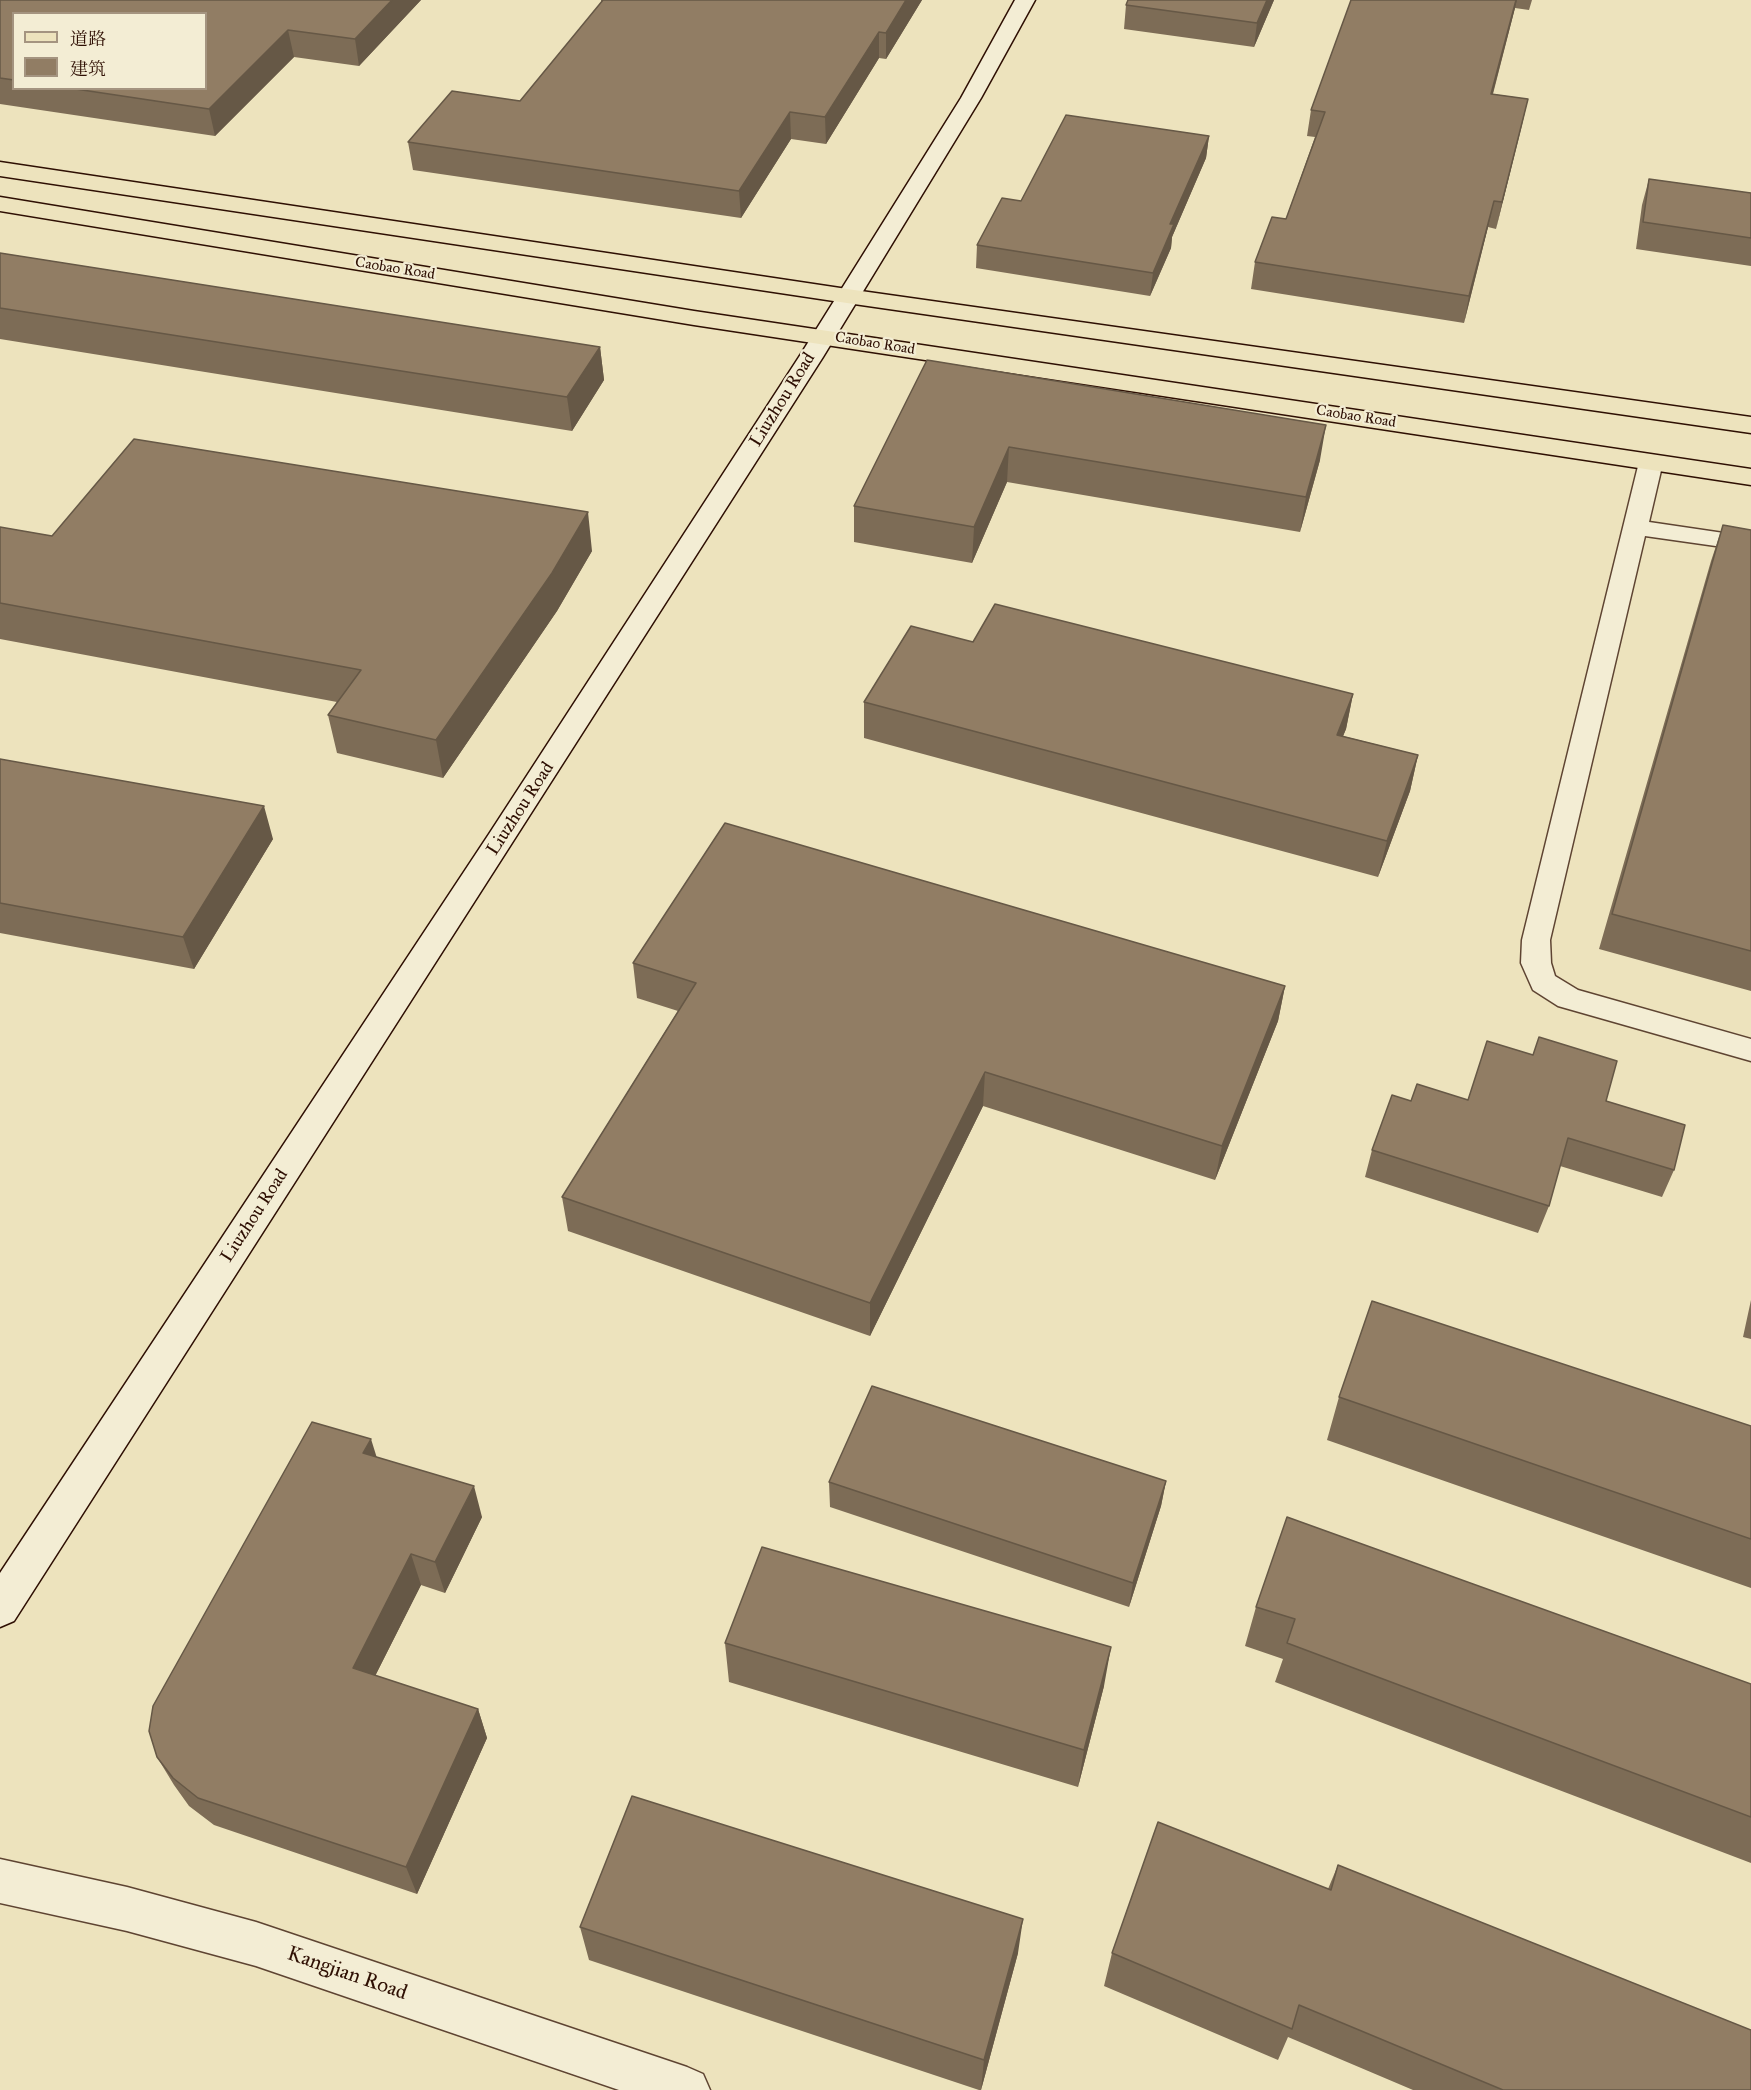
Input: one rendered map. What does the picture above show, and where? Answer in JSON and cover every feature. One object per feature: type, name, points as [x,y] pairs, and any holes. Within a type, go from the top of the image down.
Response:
[{"type":"main road","points":[[0,169],[847,296],[1751,425]]},
{"type":"main road","name":"Caobao Road","points":[[0,204],[683,316],[1751,477]]},
{"type":"street","name":"Liuzhou Road","points":[[0,1608],[500,841],[823,336],[971,98],[1024,0]]},
{"type":"street","name":"Kangjian Road","points":[[0,1881],[127,1909],[256,1944],[687,2090]]},
{"type":"lane","points":[[1652,462],[1536,940],[1536,963],[1543,982],[1568,999],[1751,1050]]},
{"type":"lane","points":[[1635,527],[1751,544]]},
{"type":"building","points":[[0,0],[392,0],[355,39],[288,30],[209,109],[82,90],[207,90],[207,12],[12,12],[12,80],[0,78]]},
{"type":"building","points":[[603,0],[906,0],[886,33],[879,32],[825,117],[790,112],[739,191],[408,142],[452,91],[520,101]]},
{"type":"building","points":[[1128,0],[1267,0],[1257,23],[1126,5]]},
{"type":"building","points":[[1351,0],[1516,0],[1491,94],[1528,99],[1502,202],[1494,201],[1469,296],[1255,262],[1272,217],[1286,219],[1325,112],[1311,110]]},
{"type":"building","points":[[1066,115],[1209,136],[1170,224],[1174,224],[1153,273],[977,245],[1002,198],[1021,201]]},
{"type":"building","points":[[1649,179],[1751,193],[1751,238],[1643,222]]},
{"type":"building","points":[[0,253],[600,347],[567,397],[0,308]]},
{"type":"building","points":[[927,360],[1326,425],[1306,497],[1009,447],[974,527],[854,506]]},
{"type":"building","points":[[134,439],[588,512],[552,573],[436,740],[328,715],[361,670],[0,603],[0,527],[52,536]]},
{"type":"building","points":[[1723,525],[1751,530],[1751,951],[1612,914]]},
{"type":"building","points":[[995,604],[1353,694],[1337,735],[1418,755],[1387,841],[864,702],[911,626],[973,642]]},
{"type":"building","points":[[0,759],[264,806],[183,937],[0,903]]},
{"type":"building","points":[[725,823],[1285,986],[1222,1146],[985,1072],[870,1303],[562,1197],[696,983],[633,963]]},
{"type":"building","points":[[1539,1037],[1617,1061],[1606,1101],[1685,1125],[1674,1170],[1568,1138],[1549,1206],[1372,1150],[1392,1095],[1411,1101],[1417,1084],[1468,1100],[1487,1041],[1533,1055]]},
{"type":"building","points":[[1372,1301],[1751,1426],[1751,1539],[1339,1397]]},
{"type":"building","points":[[872,1386],[1166,1481],[1133,1583],[829,1482]]},
{"type":"building","points":[[312,1422],[371,1439],[363,1453],[474,1486],[435,1562],[411,1554],[353,1668],[478,1709],[406,1867],[198,1798],[173,1778],[157,1757],[149,1731],[153,1706]]},
{"type":"building","points":[[1287,1517],[1751,1684],[1751,1817],[1287,1643],[1295,1619],[1256,1607]]},
{"type":"building","points":[[762,1547],[1111,1647],[1084,1750],[725,1643]]},
{"type":"building","points":[[632,1796],[1023,1919],[984,2060],[580,1927]]},
{"type":"building","points":[[1158,1822],[1331,1890],[1338,1865],[1751,2030],[1751,2090],[1503,2090],[1299,2005],[1292,2029],[1112,1953]]}]
